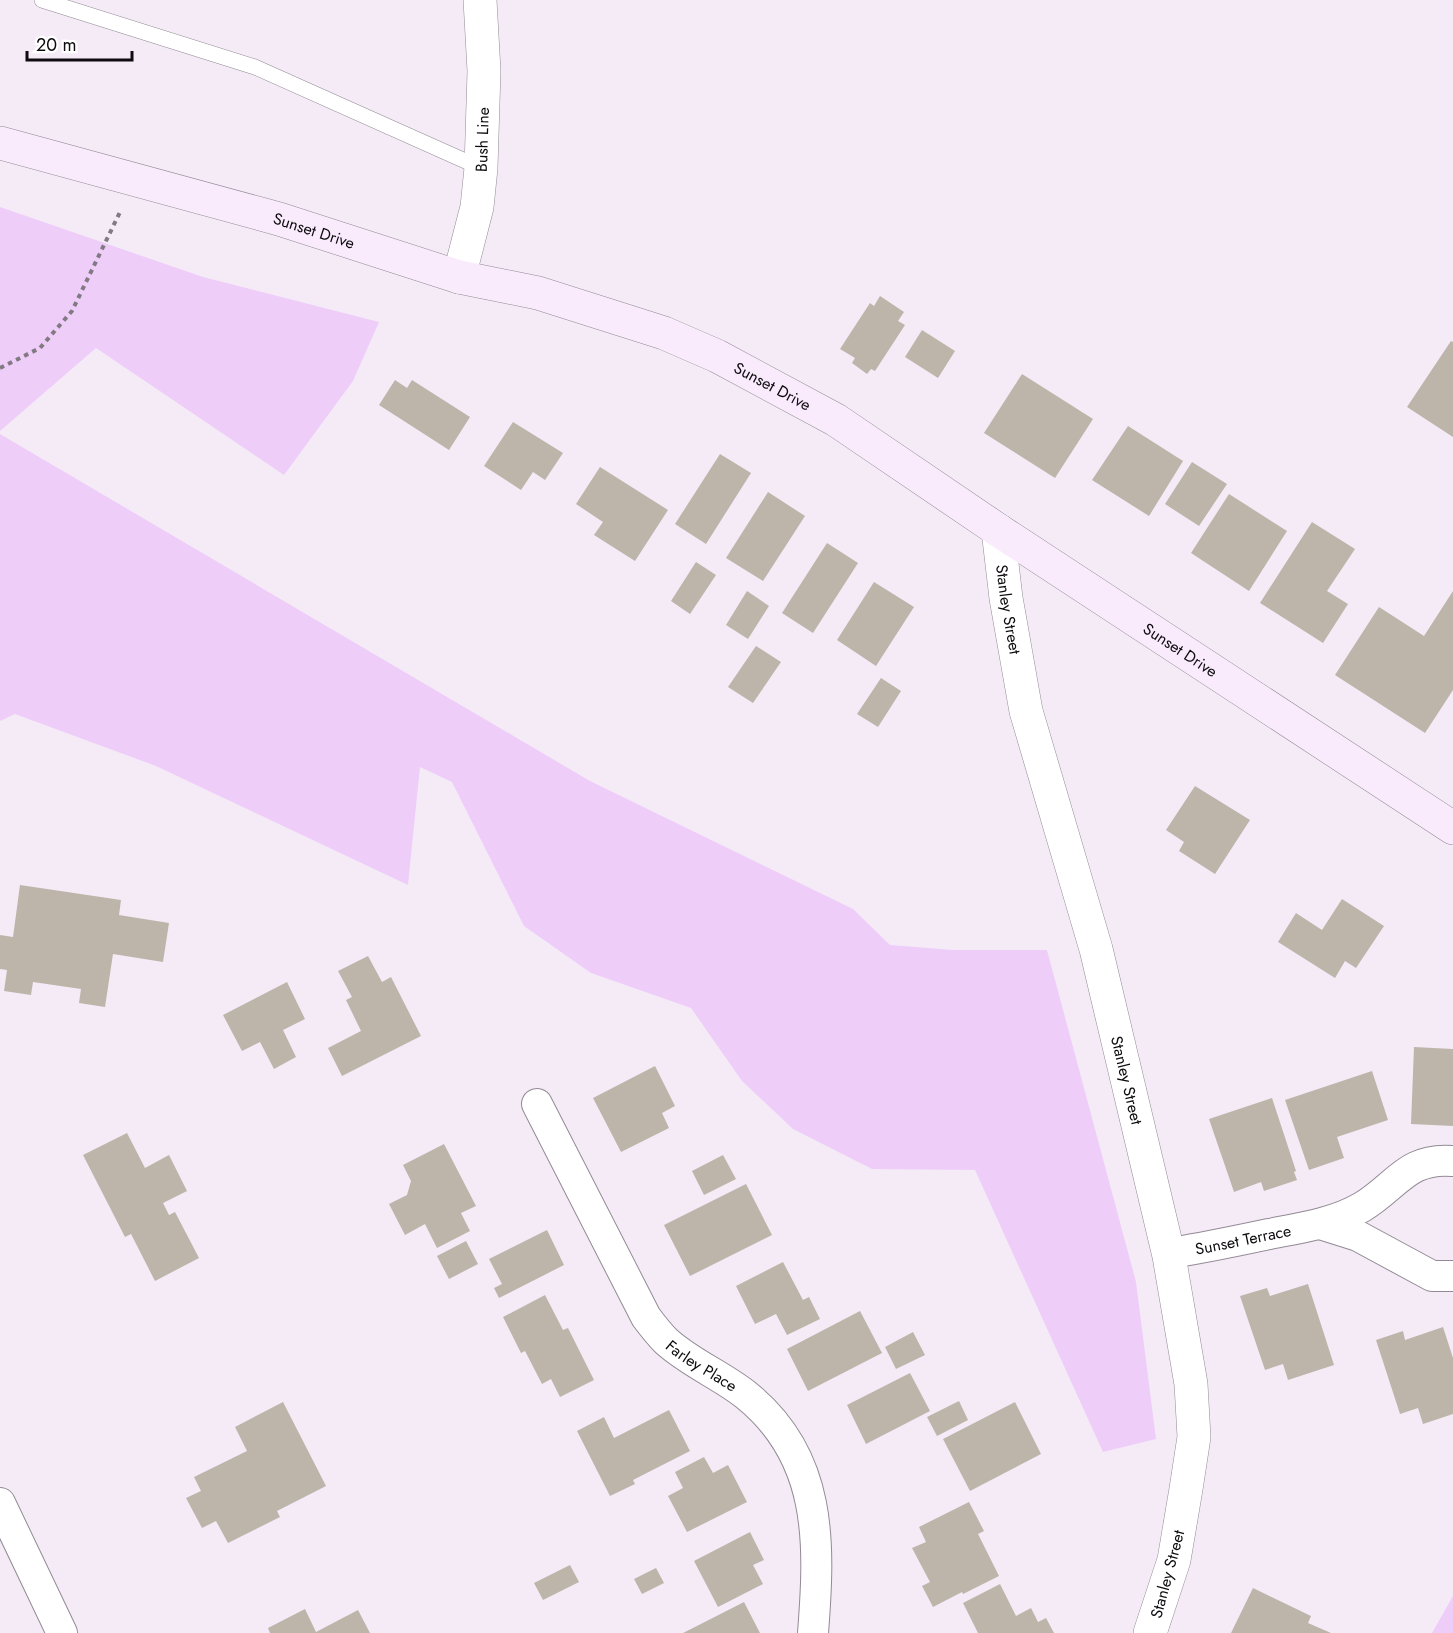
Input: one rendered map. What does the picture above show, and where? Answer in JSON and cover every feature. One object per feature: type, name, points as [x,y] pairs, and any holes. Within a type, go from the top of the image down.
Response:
[{"type":"main road","name":"Sunset Drive","points":[[0,143],[279,219],[459,277],[538,293],[664,333],[717,356],[836,420],[998,530],[1453,828]]},
{"type":"street","name":"Bush Line","points":[[459,277],[477,207],[481,168],[484,71],[480,0]]},
{"type":"street","name":"Stanley Street","points":[[998,530],[1006,598],[1026,711],[1096,949],[1168,1256],[1191,1384],[1194,1437],[1173,1560],[1150,1633]]},
{"type":"street","name":"Farley Place","points":[[537,1104],[645,1317],[666,1341],[745,1394],[768,1415],[787,1442],[802,1471],[813,1514],[817,1544],[817,1578],[813,1633]]},
{"type":"street","name":"Sunset Terrace","points":[[1168,1256],[1183,1251],[1320,1224],[1361,1208],[1387,1190],[1408,1170],[1422,1163],[1437,1160],[1453,1161]]},
{"type":"street","name":"Sunset Terrace","points":[[1320,1224],[1359,1236],[1432,1276],[1453,1276]]},
{"type":"street","points":[[0,1503],[62,1633]]},
{"type":"lane","points":[[42,0],[255,67],[481,168]]},
{"type":"path","points":[[0,368],[40,348],[72,311],[135,180]]},
{"type":"shaded area","points":[[0,207],[203,277],[379,322],[353,381],[284,475],[96,348],[0,431]]},
{"type":"shaded area","points":[[0,434],[590,781],[853,909],[890,945],[953,950],[1047,950],[1136,1282],[1156,1439],[1103,1452],[975,1170],[872,1169],[793,1129],[742,1081],[691,1008],[591,973],[524,926],[452,782],[420,767],[408,885],[156,766],[15,714],[0,721]]},
{"type":"shaded area","points":[[1453,1596],[1453,1633],[1432,1633]]},
{"type":"building","points":[[880,296],[904,312],[898,321],[905,325],[875,371],[871,369],[867,374],[852,363],[855,358],[840,349],[870,303],[874,306]]},
{"type":"building","points":[[922,330],[955,351],[938,378],[905,357]]},
{"type":"building","points":[[1451,341],[1453,342],[1453,437],[1407,407]]},
{"type":"building","points":[[1022,374],[1093,419],[1055,478],[984,433]]},
{"type":"building","points":[[395,380],[407,388],[412,380],[470,417],[449,450],[379,405]]},
{"type":"building","points":[[513,422],[563,453],[545,480],[533,472],[521,490],[484,466]]},
{"type":"building","points":[[1128,426],[1183,461],[1149,516],[1092,480]]},
{"type":"building","points":[[720,454],[751,473],[706,544],[675,524]]},
{"type":"building","points":[[1192,462],[1227,484],[1199,526],[1165,504]]},
{"type":"building","points":[[600,467],[668,510],[635,561],[594,535],[603,522],[576,504]]},
{"type":"building","points":[[768,492],[805,516],[763,581],[726,558]]},
{"type":"building","points":[[1229,494],[1287,531],[1249,591],[1191,553]]},
{"type":"building","points":[[1312,522],[1355,549],[1327,591],[1348,604],[1323,643],[1260,603]]},
{"type":"building","points":[[827,543],[858,563],[813,633],[782,613]]},
{"type":"building","points":[[696,562],[716,575],[690,614],[671,601]]},
{"type":"building","points":[[874,582],[914,607],[876,666],[837,640]]},
{"type":"building","points":[[747,591],[769,606],[748,639],[726,625]]},
{"type":"building","points":[[1453,591],[1453,690],[1425,733],[1335,675],[1379,607],[1424,636]]},
{"type":"building","points":[[756,646],[781,662],[753,703],[728,687]]},
{"type":"building","points":[[881,678],[901,691],[878,727],[857,714]]},
{"type":"building","points":[[1195,786],[1250,820],[1215,874],[1179,851],[1184,842],[1166,830]]},
{"type":"building","points":[[20,885],[121,900],[119,915],[169,923],[163,962],[113,954],[105,1007],[79,1003],[81,989],[33,982],[31,995],[4,991],[7,970],[0,969],[0,935],[13,937]]},
{"type":"building","points":[[1342,899],[1384,926],[1356,968],[1345,961],[1335,978],[1278,942],[1296,913],[1322,930]]},
{"type":"building","points":[[368,956],[382,982],[391,977],[421,1036],[342,1076],[328,1048],[361,1031],[346,1000],[352,997],[338,971]]},
{"type":"building","points":[[287,982],[305,1019],[283,1030],[296,1057],[274,1069],[260,1042],[242,1051],[223,1015]]},
{"type":"building","points":[[1414,1047],[1453,1049],[1453,1126],[1411,1124]]},
{"type":"building","points":[[655,1066],[675,1106],[662,1113],[669,1128],[621,1152],[593,1098]]},
{"type":"building","points":[[1372,1071],[1388,1120],[1337,1137],[1344,1158],[1309,1170],[1285,1100]]},
{"type":"building","points":[[1272,1098],[1297,1180],[1264,1191],[1261,1182],[1234,1192],[1209,1119]]},
{"type":"building","points":[[127,1133],[145,1168],[169,1155],[187,1191],[163,1203],[169,1215],[175,1212],[199,1258],[155,1281],[131,1234],[125,1237],[83,1155]]},
{"type":"building","points":[[444,1144],[476,1206],[461,1213],[470,1231],[437,1248],[425,1224],[405,1235],[389,1204],[407,1195],[411,1181],[403,1165]]},
{"type":"building","points":[[723,1155],[736,1179],[704,1195],[692,1171]]},
{"type":"building","points":[[746,1184],[772,1235],[690,1276],[664,1225]]},
{"type":"building","points":[[547,1230],[564,1265],[499,1298],[494,1288],[502,1284],[489,1259]]},
{"type":"building","points":[[466,1241],[478,1264],[449,1279],[437,1256]]},
{"type":"building","points":[[783,1262],[803,1300],[809,1297],[820,1319],[787,1335],[776,1314],[755,1324],[736,1286]]},
{"type":"building","points":[[1308,1284],[1334,1365],[1288,1380],[1283,1364],[1265,1370],[1240,1296],[1267,1288],[1270,1296]]},
{"type":"building","points":[[545,1295],[563,1330],[568,1328],[594,1380],[560,1397],[551,1379],[542,1384],[525,1351],[521,1353],[503,1317]]},
{"type":"building","points":[[860,1311],[882,1353],[808,1391],[787,1349]]},
{"type":"building","points":[[1443,1327],[1453,1358],[1453,1414],[1423,1424],[1418,1408],[1400,1414],[1376,1340],[1403,1331],[1405,1340]]},
{"type":"building","points":[[913,1332],[925,1355],[896,1369],[885,1347]]},
{"type":"building","points":[[910,1373],[930,1411],[866,1444],[847,1405]]},
{"type":"building","points":[[959,1401],[968,1420],[937,1436],[927,1417]]},
{"type":"building","points":[[283,1402],[326,1486],[277,1511],[280,1517],[228,1543],[216,1521],[202,1528],[186,1498],[201,1491],[194,1477],[247,1451],[235,1427]]},
{"type":"building","points":[[1015,1402],[1041,1454],[970,1491],[943,1439]]},
{"type":"building","points":[[669,1410],[690,1451],[633,1480],[635,1484],[610,1496],[577,1431],[604,1417],[614,1438]]},
{"type":"building","points":[[704,1457],[713,1473],[728,1465],[747,1502],[687,1532],[668,1496],[683,1488],[675,1472]]},
{"type":"building","points":[[969,1502],[984,1531],[978,1534],[999,1576],[933,1607],[922,1586],[930,1582],[912,1548],[926,1542],[919,1527]]},
{"type":"building","points":[[750,1532],[764,1560],[753,1565],[763,1584],[718,1607],[694,1561]]},
{"type":"building","points":[[570,1565],[579,1582],[543,1600],[534,1583]]},
{"type":"building","points":[[656,1568],[664,1583],[642,1594],[634,1579]]},
{"type":"building","points":[[1000,1584],[1016,1616],[1031,1608],[1038,1622],[1046,1618],[1054,1633],[978,1633],[963,1603]]},
{"type":"building","points":[[1253,1588],[1311,1616],[1308,1623],[1331,1633],[1231,1633]]},
{"type":"building","points":[[744,1602],[760,1633],[683,1633],[689,1630]]},
{"type":"building","points":[[305,1609],[316,1632],[358,1610],[370,1633],[270,1633],[268,1628]]}]
